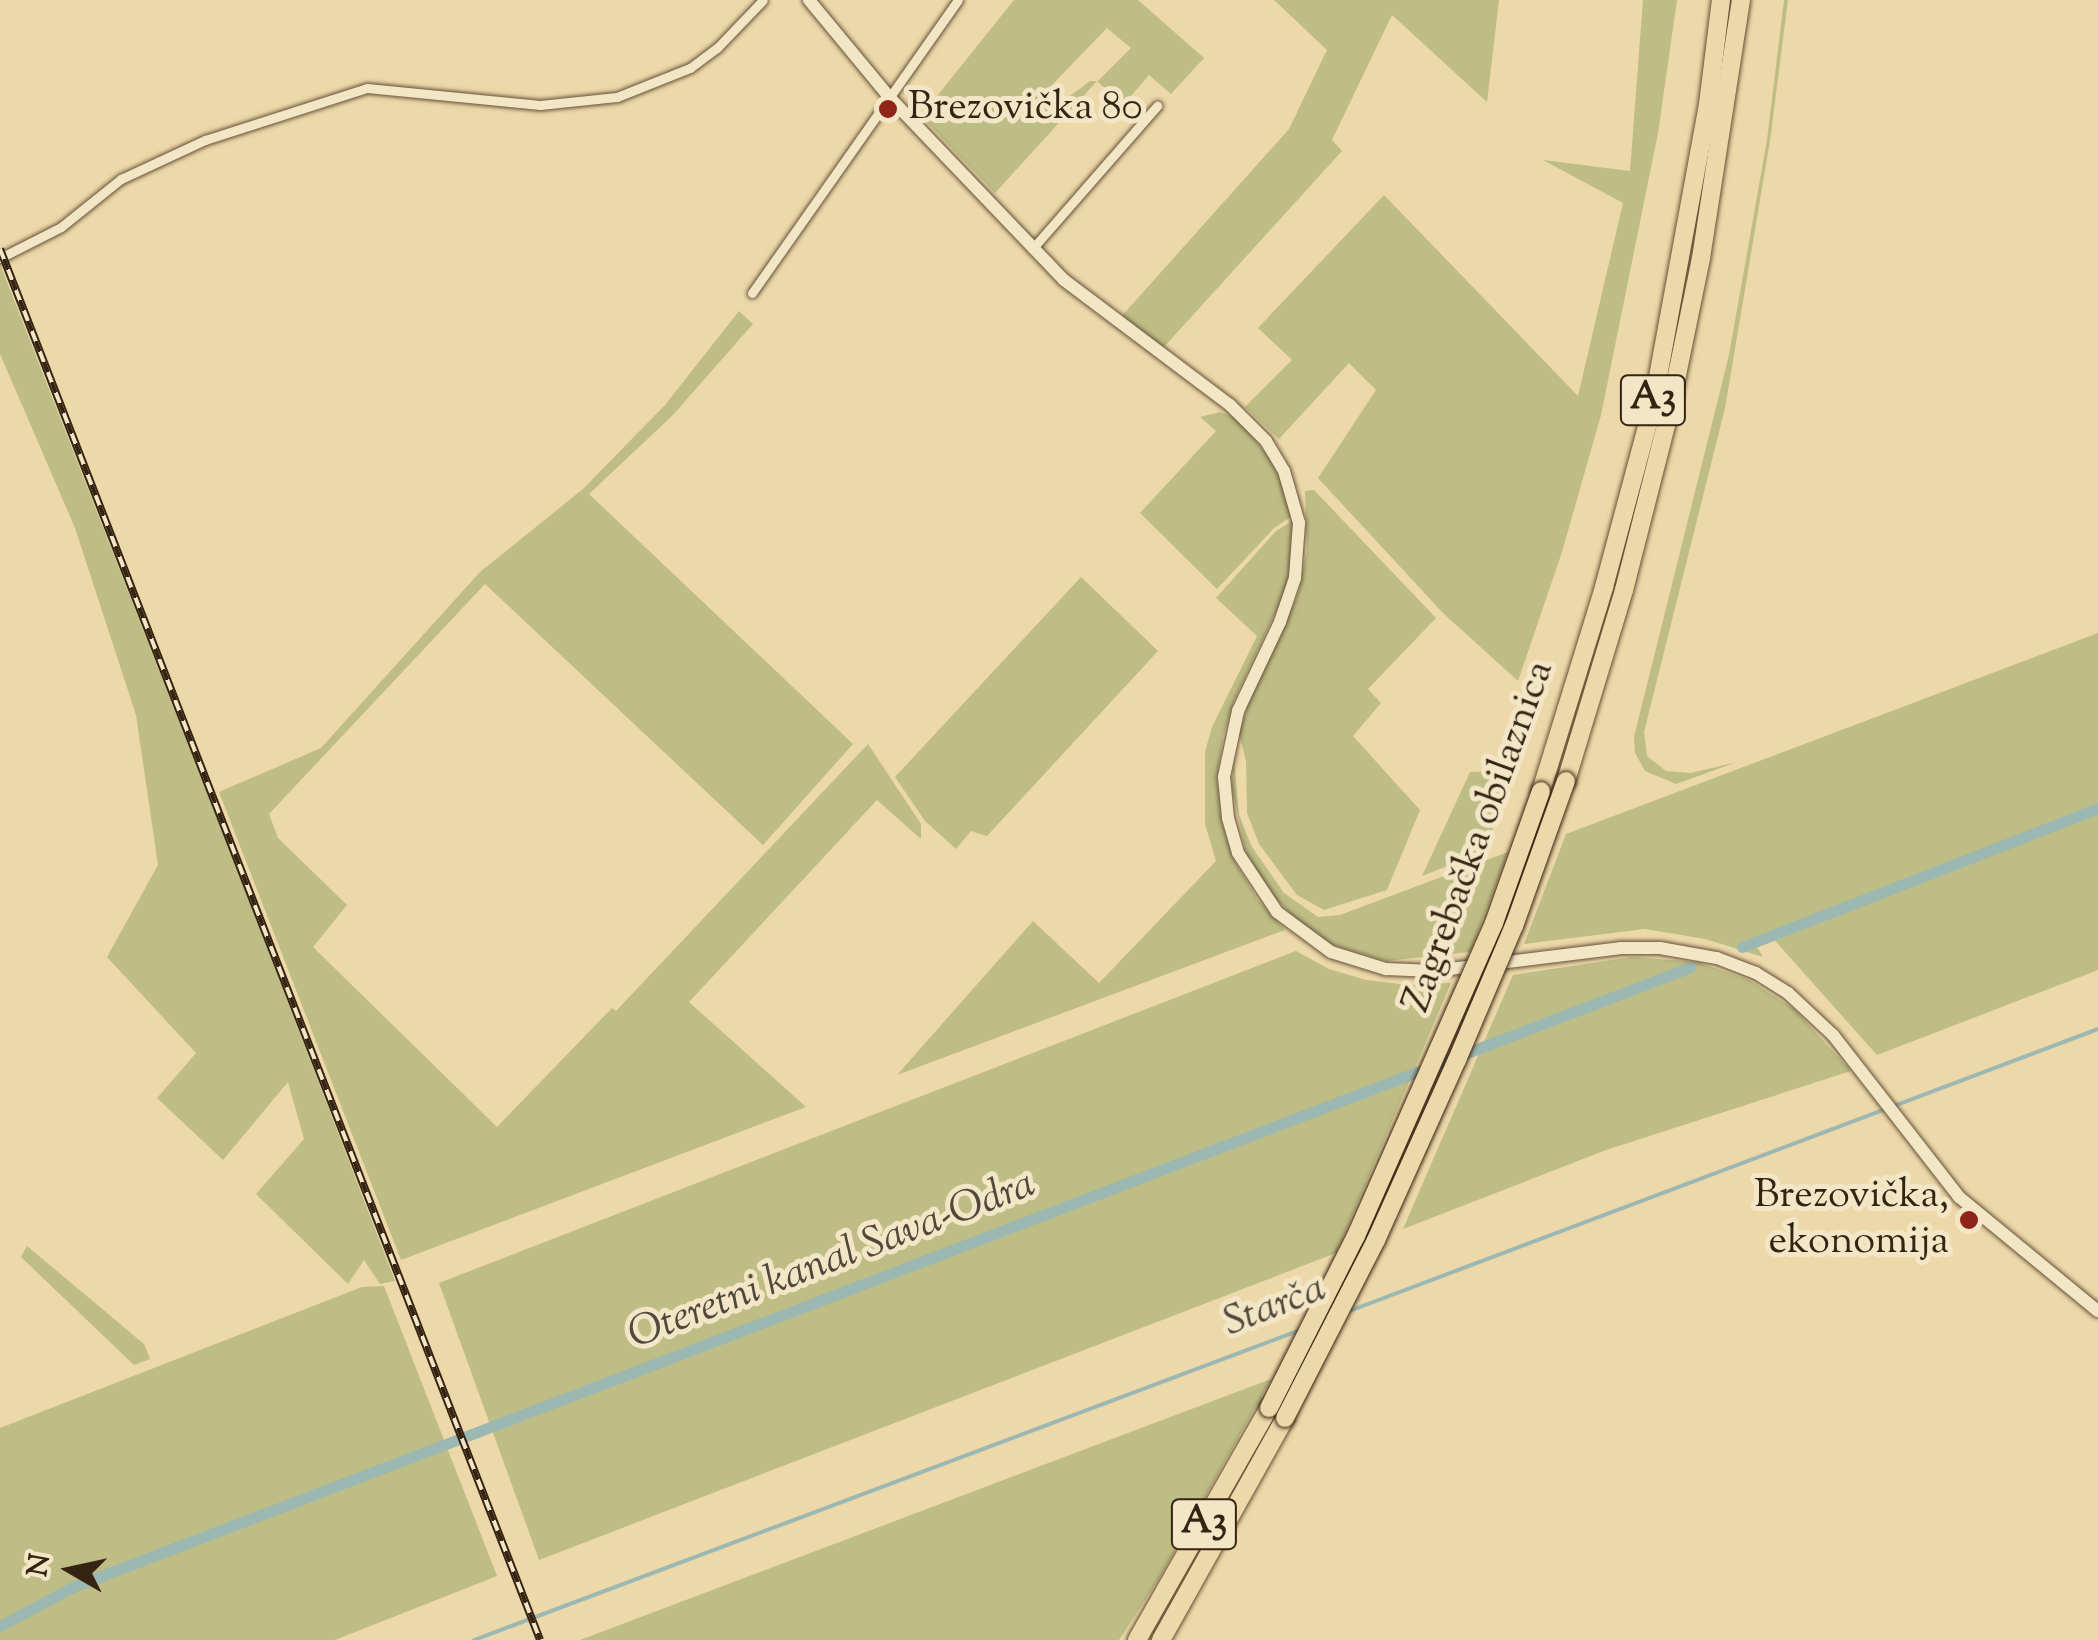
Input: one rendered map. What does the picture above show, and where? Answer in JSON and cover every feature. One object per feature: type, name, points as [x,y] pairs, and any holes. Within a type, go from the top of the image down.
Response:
[{"type":"highway","name":"Zagrebačka obilaznica","points":[[1161,1640],[1277,1413],[1486,939],[1541,790],[1604,587],[1652,404],[1708,104],[1721,0]]},
{"type":"highway","name":"Zagrebačka obilaznica","points":[[1137,1640],[1277,1413],[1376,1240],[1514,926],[1566,780],[1624,590],[1674,390],[1701,258],[1741,0]]},
{"type":"main road","points":[[809,0],[890,98],[1033,248],[1088,300],[1202,382],[1247,420],[1272,448],[1292,490],[1300,541],[1295,578],[1238,710],[1224,777],[1228,818],[1238,853],[1276,912],[1331,952],[1386,969],[1434,970],[1620,948],[1660,948],[1717,958],[1756,973],[1799,1002],[1877,1090],[1960,1197],[2098,1311]]},
{"type":"street","points":[[2,258],[61,227],[122,180],[205,140],[367,88],[540,105],[617,98],[690,68],[717,48],[763,0]]},
{"type":"street","points":[[752,293],[958,0]]},
{"type":"street","points":[[1033,248],[1157,106]]},
{"type":"green space","points":[[1014,0],[1138,0],[1204,58],[1171,94],[1149,75],[1123,105],[1097,81],[995,193],[921,116]],"holes":[[[1107,28],[1131,48],[1098,81],[1090,81],[1058,105],[1049,88]]]},
{"type":"green space","points":[[1274,0],[1499,0],[1487,102],[1392,15],[1332,140],[1342,151],[1164,347],[1120,318],[1289,129],[1327,50]]},
{"type":"green space","points":[[1643,0],[1677,0],[1658,133],[1601,415],[1562,552],[1518,681],[1443,613],[1318,478],[1376,390],[1349,363],[1279,439],[1245,407],[1292,360],[1258,328],[1384,195],[1578,396],[1623,203],[1543,160],[1630,171]]},
{"type":"green space","points":[[1784,0],[1788,0],[1770,141],[1725,408],[1644,732],[1647,756],[1666,771],[1691,773],[1737,762],[1676,784],[1645,771],[1635,753],[1634,737],[1729,355],[1767,140]]},
{"type":"green space","points":[[0,264],[395,1281],[380,1284],[364,1260],[348,1284],[256,1194],[304,1139],[288,1082],[223,1160],[157,1098],[196,1053],[107,957],[158,865],[136,715],[75,528],[0,354]]},
{"type":"green space","points":[[739,311],[753,324],[672,416],[589,494],[853,744],[763,845],[485,584],[269,814],[278,838],[347,905],[313,947],[497,1127],[612,1008],[616,1011],[868,744],[921,824],[921,839],[877,800],[689,1002],[806,1107],[401,1260],[219,792],[321,748],[480,572],[583,489],[665,405]]},
{"type":"green space","points":[[1220,412],[1238,419],[1270,459],[1285,489],[1291,517],[1274,528],[1217,589],[1140,513],[1216,431],[1200,417]]},
{"type":"green space","points":[[1314,490],[1436,618],[1368,689],[1381,703],[1353,736],[1420,810],[1387,890],[1324,910],[1297,895],[1259,844],[1247,813],[1246,761],[1239,733],[1250,699],[1298,595],[1307,550],[1305,491]]},
{"type":"green space","points":[[1292,521],[1290,569],[1284,594],[1234,700],[1223,736],[1217,778],[1222,823],[1233,859],[1258,900],[1285,930],[897,1075],[1033,921],[1099,983],[1216,861],[1205,824],[1205,752],[1212,727],[1257,636],[1216,598],[1276,531]]},
{"type":"green space","points":[[1081,577],[1158,651],[987,836],[971,831],[956,849],[925,821],[895,777]]},
{"type":"green space","points":[[2098,633],[2098,970],[1877,1055],[1770,935],[1754,942],[1763,957],[1705,939],[1645,929],[1524,944],[1566,834]]},
{"type":"green space","points":[[1518,743],[1521,747],[1504,794],[1506,800],[1486,851],[1422,876],[1470,772],[1497,771]]},
{"type":"green space","points":[[1234,759],[1239,815],[1252,847],[1284,893],[1318,917],[1340,915],[1508,852],[1470,952],[1386,961],[1333,945],[1302,926],[1267,889],[1246,852],[1232,789]]},
{"type":"green space","points":[[1296,951],[1329,969],[1366,980],[1409,985],[1451,983],[1336,1253],[539,1560],[439,1283]]},
{"type":"green space","points":[[1632,957],[1697,962],[1749,980],[1794,1009],[1851,1071],[1606,1150],[1403,1229],[1513,975]]},
{"type":"green space","points":[[27,1246],[144,1344],[150,1359],[134,1365],[21,1257]]},
{"type":"green space","points":[[384,1286],[497,1576],[335,1640],[0,1640],[0,1428],[362,1287]]},
{"type":"green space","points":[[1271,1379],[1159,1579],[1119,1640],[580,1640]]},
{"type":"waterway","name":"Oteretni kanal Sava-Odra","points":[[1742,947],[2098,808]]},
{"type":"waterway","name":"Oteretni kanal Sava-Odra","points":[[0,1626],[75,1586],[1691,967]]},
{"type":"waterway","name":"Starča","points":[[1344,1313],[2098,1029]]},
{"type":"waterway","name":"Starča","points":[[474,1640],[1303,1329]]},
{"type":"railway","points":[[0,249],[540,1640]]},
{"type":"place","name":"Brezovička 80","points":[[888,109]]},
{"type":"place","name":"Brezovička, ekonomija","points":[[1969,1220]]}]
